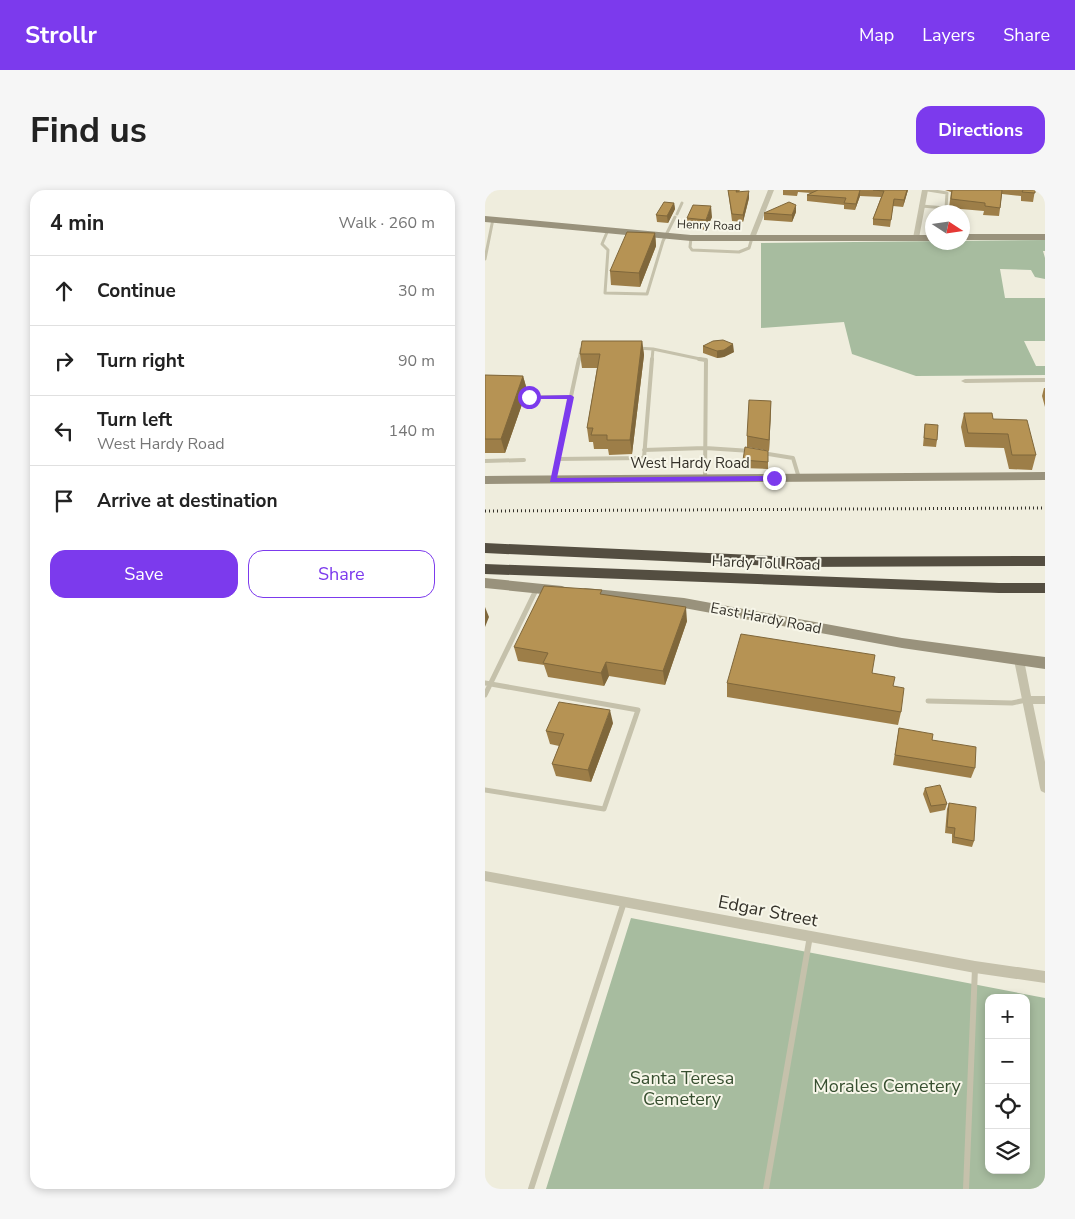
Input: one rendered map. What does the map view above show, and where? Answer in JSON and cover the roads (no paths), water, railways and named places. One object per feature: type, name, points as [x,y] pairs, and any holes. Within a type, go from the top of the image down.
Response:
[{"type":"highway","name":"Hardy Toll Road","points":[[485,548],[795,562],[1045,561]]},
{"type":"highway","name":"Hardy Toll Road","points":[[485,569],[999,588],[1045,588]]},
{"type":"main road","name":"Henry Road","points":[[489,219],[691,238],[925,238]]},
{"type":"main road","points":[[970,238],[1045,237]]},
{"type":"main road","name":"West Hardy Road","points":[[485,480],[705,480],[1045,476]]},
{"type":"main road","name":"East Hardy Road","points":[[485,583],[684,603],[902,643],[1045,663]]},
{"type":"street","points":[[752,238],[771,190]]},
{"type":"street","points":[[916,238],[921,206],[927,190]]},
{"type":"street","points":[[965,381],[1045,380]]},
{"type":"street","points":[[1019,660],[1045,788]]},
{"type":"street","points":[[1026,700],[1045,700]]},
{"type":"street","name":"Edgar Street","points":[[485,876],[975,967],[1045,977]]},
{"type":"lane","points":[[921,206],[946,208],[947,193],[927,190]]},
{"type":"lane","points":[[608,230],[602,244],[608,250],[605,293],[647,294],[665,236],[682,203]]},
{"type":"lane","points":[[485,259],[489,219]]},
{"type":"lane","points":[[691,238],[690,247],[692,250],[739,252],[749,248],[752,238]]},
{"type":"lane","points":[[553,480],[581,347],[585,345]]},
{"type":"lane","points":[[633,347],[653,349],[705,360],[705,480]]},
{"type":"lane","points":[[557,459],[644,458],[653,349]]},
{"type":"lane","points":[[529,397],[571,397]]},
{"type":"lane","points":[[644,450],[705,448],[746,450],[793,458],[799,478]]},
{"type":"lane","points":[[485,461],[524,460]]},
{"type":"lane","points":[[485,695],[487,684],[537,588]]},
{"type":"lane","points":[[485,790],[604,809],[638,710],[487,684]]},
{"type":"lane","points":[[928,701],[1012,703],[1026,700]]},
{"type":"lane","points":[[531,1189],[624,902]]},
{"type":"lane","points":[[766,1189],[810,936]]},
{"type":"lane","points":[[967,1189],[975,967]]},
{"type":"railway","points":[[485,511],[1045,508]]},
{"type":"park label","name":"Morales Cemetery","points":[[887,1086]]},
{"type":"park label","name":"Santa Teresa Cemetery","points":[[682,1088]]}]
